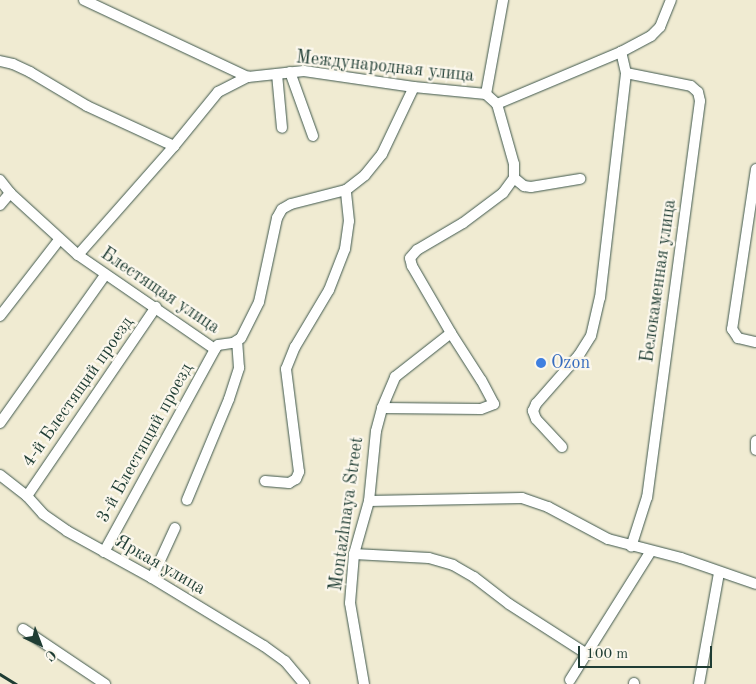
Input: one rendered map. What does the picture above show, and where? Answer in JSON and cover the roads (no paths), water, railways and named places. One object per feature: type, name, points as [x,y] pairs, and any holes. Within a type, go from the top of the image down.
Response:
[{"type":"street","points":[[84,0],[248,77]]},
{"type":"street","points":[[382,408],[481,409],[494,404],[482,380],[451,333],[412,266],[410,258],[417,250],[463,223],[503,193],[514,178],[514,164],[497,104],[486,94],[504,0]]},
{"type":"street","points":[[497,104],[621,52],[650,36],[660,27],[671,0]]},
{"type":"street","points":[[562,447],[536,419],[533,411],[536,404],[579,355],[591,336],[600,298],[626,73],[621,52]]},
{"type":"street","points":[[0,61],[13,64],[30,72],[86,106],[174,146]]},
{"type":"street","name":"Международная улица","points":[[78,255],[174,146],[218,92],[248,77],[304,71],[414,88],[486,94]]},
{"type":"street","points":[[290,72],[313,136]]},
{"type":"street","name":"Белокаменная улица","points":[[626,73],[691,86],[698,92],[700,101],[647,497],[631,547]]},
{"type":"street","points":[[277,74],[282,128]]},
{"type":"street","name":"Блестящая улица","points":[[0,180],[10,193],[59,240],[78,255],[105,276],[156,308],[215,349],[218,345],[237,341],[241,338],[258,302],[277,218],[282,209],[291,204],[346,190],[365,175],[382,154],[414,88]]},
{"type":"street","points":[[756,169],[732,328],[738,338],[756,342]]},
{"type":"street","points":[[514,178],[524,186],[531,187],[580,179]]},
{"type":"street","points":[[266,480],[289,483],[296,479],[299,472],[286,369],[295,347],[328,290],[345,249],[349,222],[346,190]]},
{"type":"street","points":[[0,206],[10,193]]},
{"type":"street","points":[[0,316],[59,240]]},
{"type":"street","points":[[0,423],[105,276]]},
{"type":"street","name":"4-й Блестящий проезд","points":[[27,496],[156,308]]},
{"type":"street","name":"Montazhnaya Street","points":[[364,684],[350,603],[354,554],[369,501],[376,431],[382,408],[395,377],[451,333]]},
{"type":"street","points":[[187,500],[229,399],[239,368],[237,341]]},
{"type":"street","name":"3-й Блестящий проезд","points":[[104,552],[215,349]]},
{"type":"street","points":[[756,441],[756,450]]},
{"type":"street","name":"Яркая улица","points":[[0,475],[27,496],[43,514],[264,646],[285,661],[304,684]]},
{"type":"street","points":[[369,501],[522,498],[548,506],[608,539],[650,552],[681,558],[719,573],[756,584]]},
{"type":"street","points":[[152,578],[175,528]]},
{"type":"street","points":[[570,680],[650,552]]},
{"type":"street","points":[[354,554],[429,558],[453,565],[474,577],[517,609],[587,654]]},
{"type":"street","points":[[699,684],[719,573]]},
{"type":"street","points":[[23,629],[105,684]]},
{"type":"railway","points":[[0,674],[16,684]]},
{"type":"place","name":"Ozon","points":[[541,363]]}]
